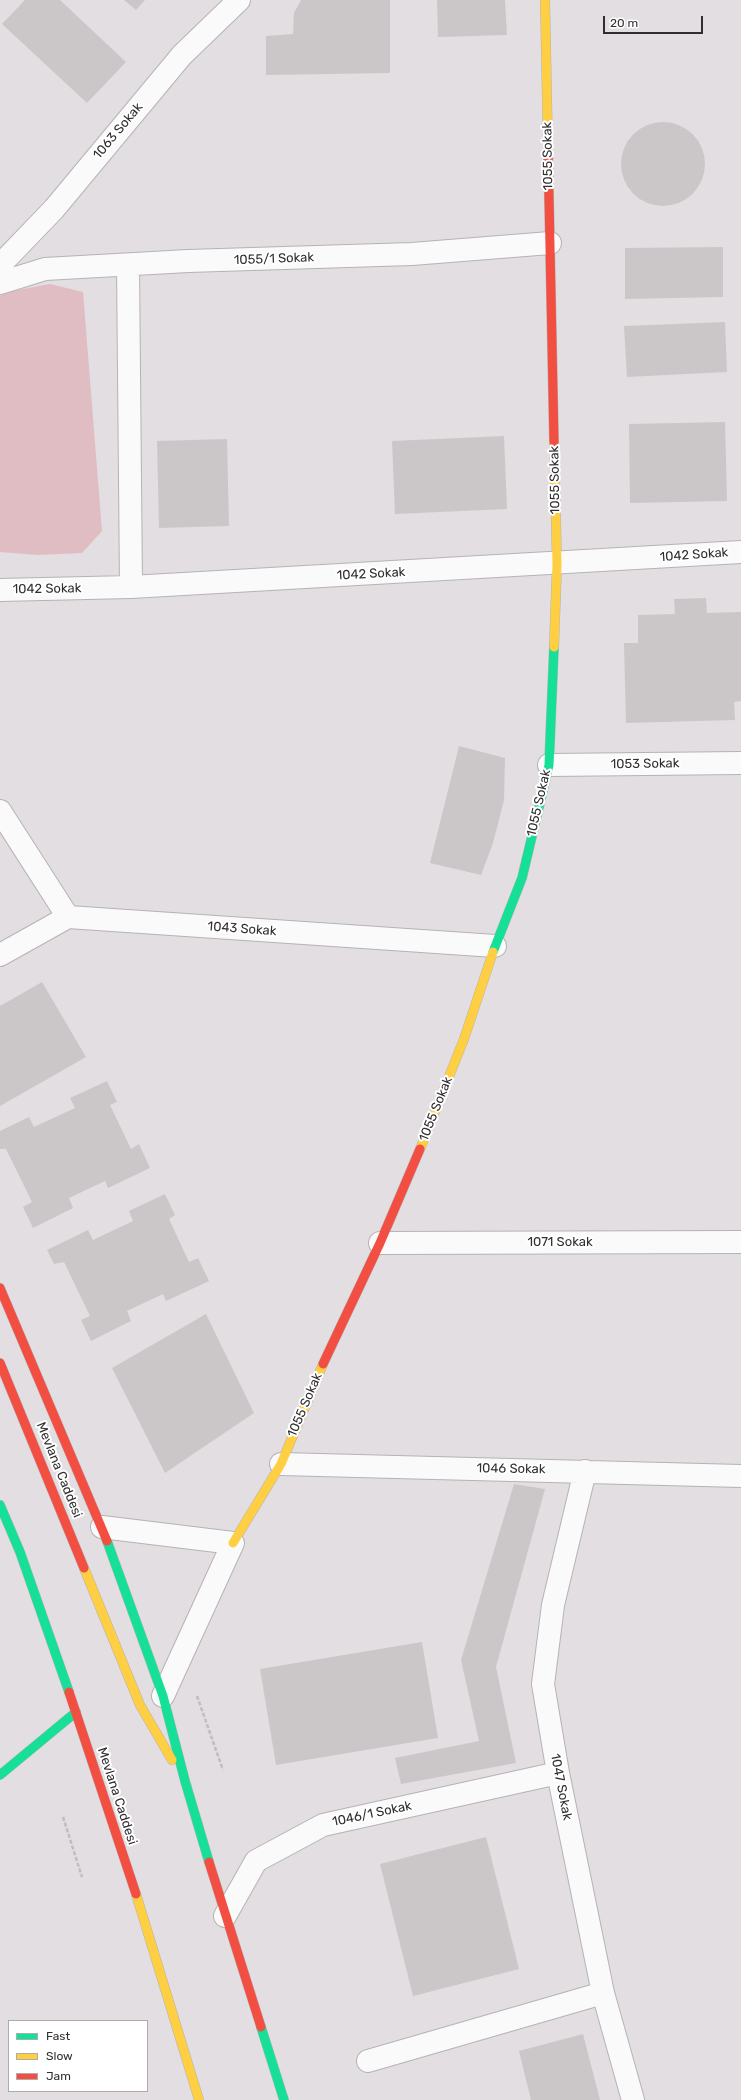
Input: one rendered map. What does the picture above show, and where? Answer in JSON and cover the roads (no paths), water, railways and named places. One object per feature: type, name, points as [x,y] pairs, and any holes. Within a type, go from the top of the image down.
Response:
[{"type":"main road","name":"1055 Sokak","points":[[233,1543],[281,1464],[314,1382],[380,1242],[436,1112],[464,1039],[495,946],[522,878],[549,765],[556,564],[545,0]]},
{"type":"main road","name":"Mevlana Caddesi","points":[[0,1288],[102,1527],[163,1696],[185,1781],[225,1916],[284,2100]]},
{"type":"main road","name":"Mevlana Caddesi","points":[[0,1363],[140,1705],[185,1781]]},
{"type":"main road","name":"Mevlana Caddesi","points":[[0,1505],[20,1552],[76,1712],[141,1909],[199,2100]]},
{"type":"main road","points":[[0,1517],[20,1552]]},
{"type":"main road","points":[[0,1775],[76,1712]]},
{"type":"street","name":"1063 Sokak","points":[[0,265],[54,209],[182,56],[239,0]]},
{"type":"street","name":"1055/1 Sokak","points":[[0,283],[45,269],[412,254],[550,243]]},
{"type":"street","points":[[128,265],[131,587]]},
{"type":"street","name":"1042 Sokak","points":[[0,590],[131,587],[556,564],[741,552]]},
{"type":"street","name":"1053 Sokak","points":[[549,765],[741,763]]},
{"type":"street","points":[[0,811],[68,916],[0,955]]},
{"type":"street","name":"1043 Sokak","points":[[68,916],[495,946]]},
{"type":"street","name":"1071 Sokak","points":[[380,1242],[741,1242]]},
{"type":"street","name":"1046 Sokak","points":[[281,1464],[741,1476]]},
{"type":"street","name":"1047 Sokak","points":[[585,1471],[553,1605],[543,1684],[558,1773],[603,1993],[633,2100]]},
{"type":"street","points":[[102,1527],[233,1543]]},
{"type":"street","name":"1055 Sokak","points":[[163,1696],[233,1543]]},
{"type":"street","name":"1046/1 Sokak","points":[[225,1916],[256,1861],[324,1824],[558,1773]]},
{"type":"street","points":[[368,2061],[603,1993]]}]
